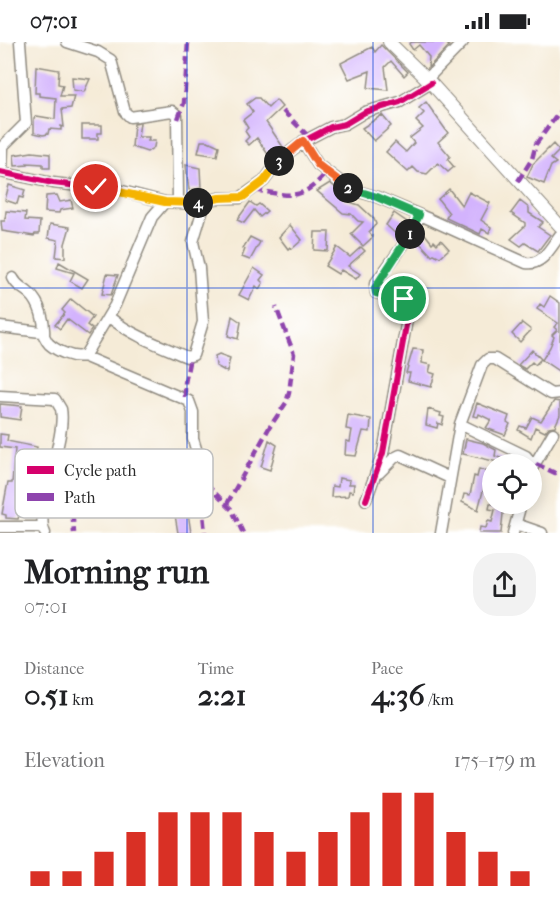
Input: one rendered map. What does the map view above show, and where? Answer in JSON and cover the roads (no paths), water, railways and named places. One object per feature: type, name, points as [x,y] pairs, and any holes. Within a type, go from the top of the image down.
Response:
[{"type":"main road","points":[[389,42],[429,81],[560,226]]},
{"type":"street","points":[[20,42],[26,123],[3,146],[1,172],[53,183],[122,191],[165,202],[178,201],[187,204],[248,194],[264,181],[288,152],[303,141],[331,127],[350,122],[365,112],[400,102],[429,81],[463,42]]},
{"type":"street","points":[[67,42],[98,52],[111,60],[125,112],[130,117],[172,111],[177,115],[175,140],[178,201]]},
{"type":"street","points":[[303,141],[318,165],[344,186],[419,215],[531,264],[543,258],[560,236]]},
{"type":"street","points":[[83,356],[109,318],[152,217],[165,202]]},
{"type":"street","points":[[109,318],[125,329],[180,354],[187,357],[193,355],[203,322],[199,268],[193,242],[205,202]]},
{"type":"street","points":[[366,500],[376,476],[396,387],[410,303],[404,299],[376,293],[375,288],[407,240],[419,215]]},
{"type":"street","points":[[13,278],[20,289],[35,299],[48,343],[75,358],[83,356],[189,401],[193,412],[193,439],[196,449]]},
{"type":"street","points":[[0,327],[41,332],[45,335]]},
{"type":"street","points":[[441,533],[460,424],[482,364],[488,359],[495,359],[551,394],[560,393]]},
{"type":"street","points":[[0,396],[54,399],[61,409],[55,449]]},
{"type":"street","points":[[460,424],[522,454]]},
{"type":"street","points":[[541,454],[553,433]]},
{"type":"street","points":[[376,476],[400,455],[450,478]]},
{"type":"street","points":[[518,514],[514,529],[542,533]]},
{"type":"street","points":[[0,527],[43,530]]}]
